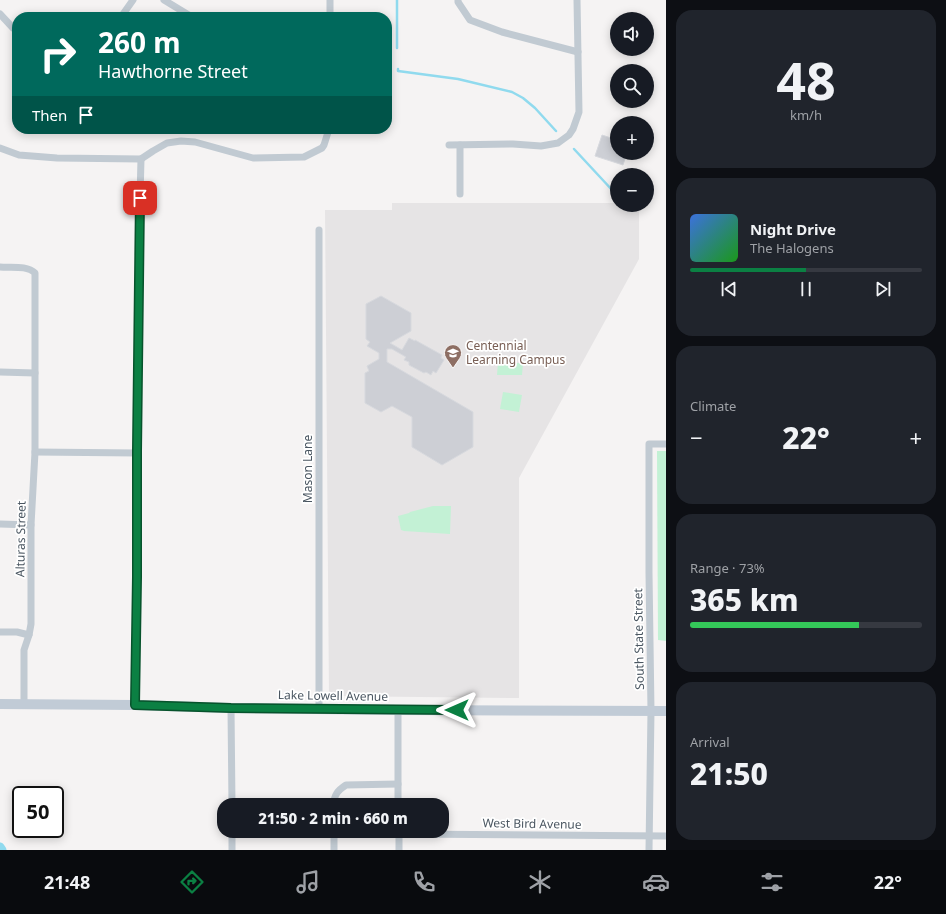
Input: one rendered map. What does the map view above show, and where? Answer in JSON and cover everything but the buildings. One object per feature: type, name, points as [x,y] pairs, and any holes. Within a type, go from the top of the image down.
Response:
[{"type":"main road","name":"Lake Lowell Avenue","points":[[0,704],[398,710],[666,711]]},
{"type":"street","points":[[125,12],[133,0]]},
{"type":"street","points":[[164,0],[184,12]]},
{"type":"street","points":[[330,0],[330,12]]},
{"type":"street","points":[[458,0],[470,20],[502,32],[578,52]]},
{"type":"street","points":[[449,146],[513,144],[541,146],[558,143],[569,135],[579,112],[577,0]]},
{"type":"street","points":[[0,14],[12,27]]},
{"type":"street","points":[[0,148],[19,155],[57,158],[141,159],[167,143],[181,140],[195,142],[253,158],[304,157],[322,148],[327,134]]},
{"type":"street","points":[[460,145],[460,194]]},
{"type":"street","points":[[135,705],[141,159]]},
{"type":"street","name":"Mason Lane","points":[[319,230],[319,708]]},
{"type":"street","name":"Alturas Street","points":[[0,268],[31,269],[35,274],[35,452],[31,525],[31,624],[24,650],[24,704]]},
{"type":"street","points":[[0,372],[35,373]]},
{"type":"street","name":"South State Street","points":[[649,850],[651,711],[649,444],[666,444]]},
{"type":"street","points":[[35,452],[137,453]]},
{"type":"street","points":[[0,524],[31,525]]},
{"type":"street","points":[[0,632],[29,634]]},
{"type":"street","points":[[231,708],[232,798]]},
{"type":"street","points":[[398,710],[398,798]]},
{"type":"street","points":[[334,798],[340,789],[346,785],[398,784]]},
{"type":"street","name":"West Bird Avenue","points":[[449,833],[666,836]]},
{"type":"street","points":[[232,838],[232,850]]},
{"type":"street","points":[[334,838],[334,850]]},
{"type":"street","points":[[398,850],[399,838]]},
{"type":"shaded area","name":"Centennial Learning Campus","points":[[392,203],[610,203],[610,212],[639,212],[639,259],[519,478],[519,698],[329,696],[325,210],[392,210]]},
{"type":"green space","points":[[498,363],[523,363],[522,375],[497,375]]},
{"type":"green space","points":[[503,392],[522,395],[519,412],[500,409]]},
{"type":"green space","points":[[657,451],[666,451],[666,641],[658,640]]},
{"type":"green space","points":[[433,506],[451,506],[450,534],[401,530],[398,516]]},
{"type":"waterway","points":[[397,0],[397,48]]},
{"type":"waterway","points":[[398,69],[398,71],[458,79],[512,92],[523,98],[535,108],[556,131]]},
{"type":"waterway","points":[[574,149],[610,188]]},
{"type":"place","name":"Centennial Learning Campus","points":[[453,368]]},
{"type":"route","points":[[140,198],[135,705],[231,708],[457,710]]}]
